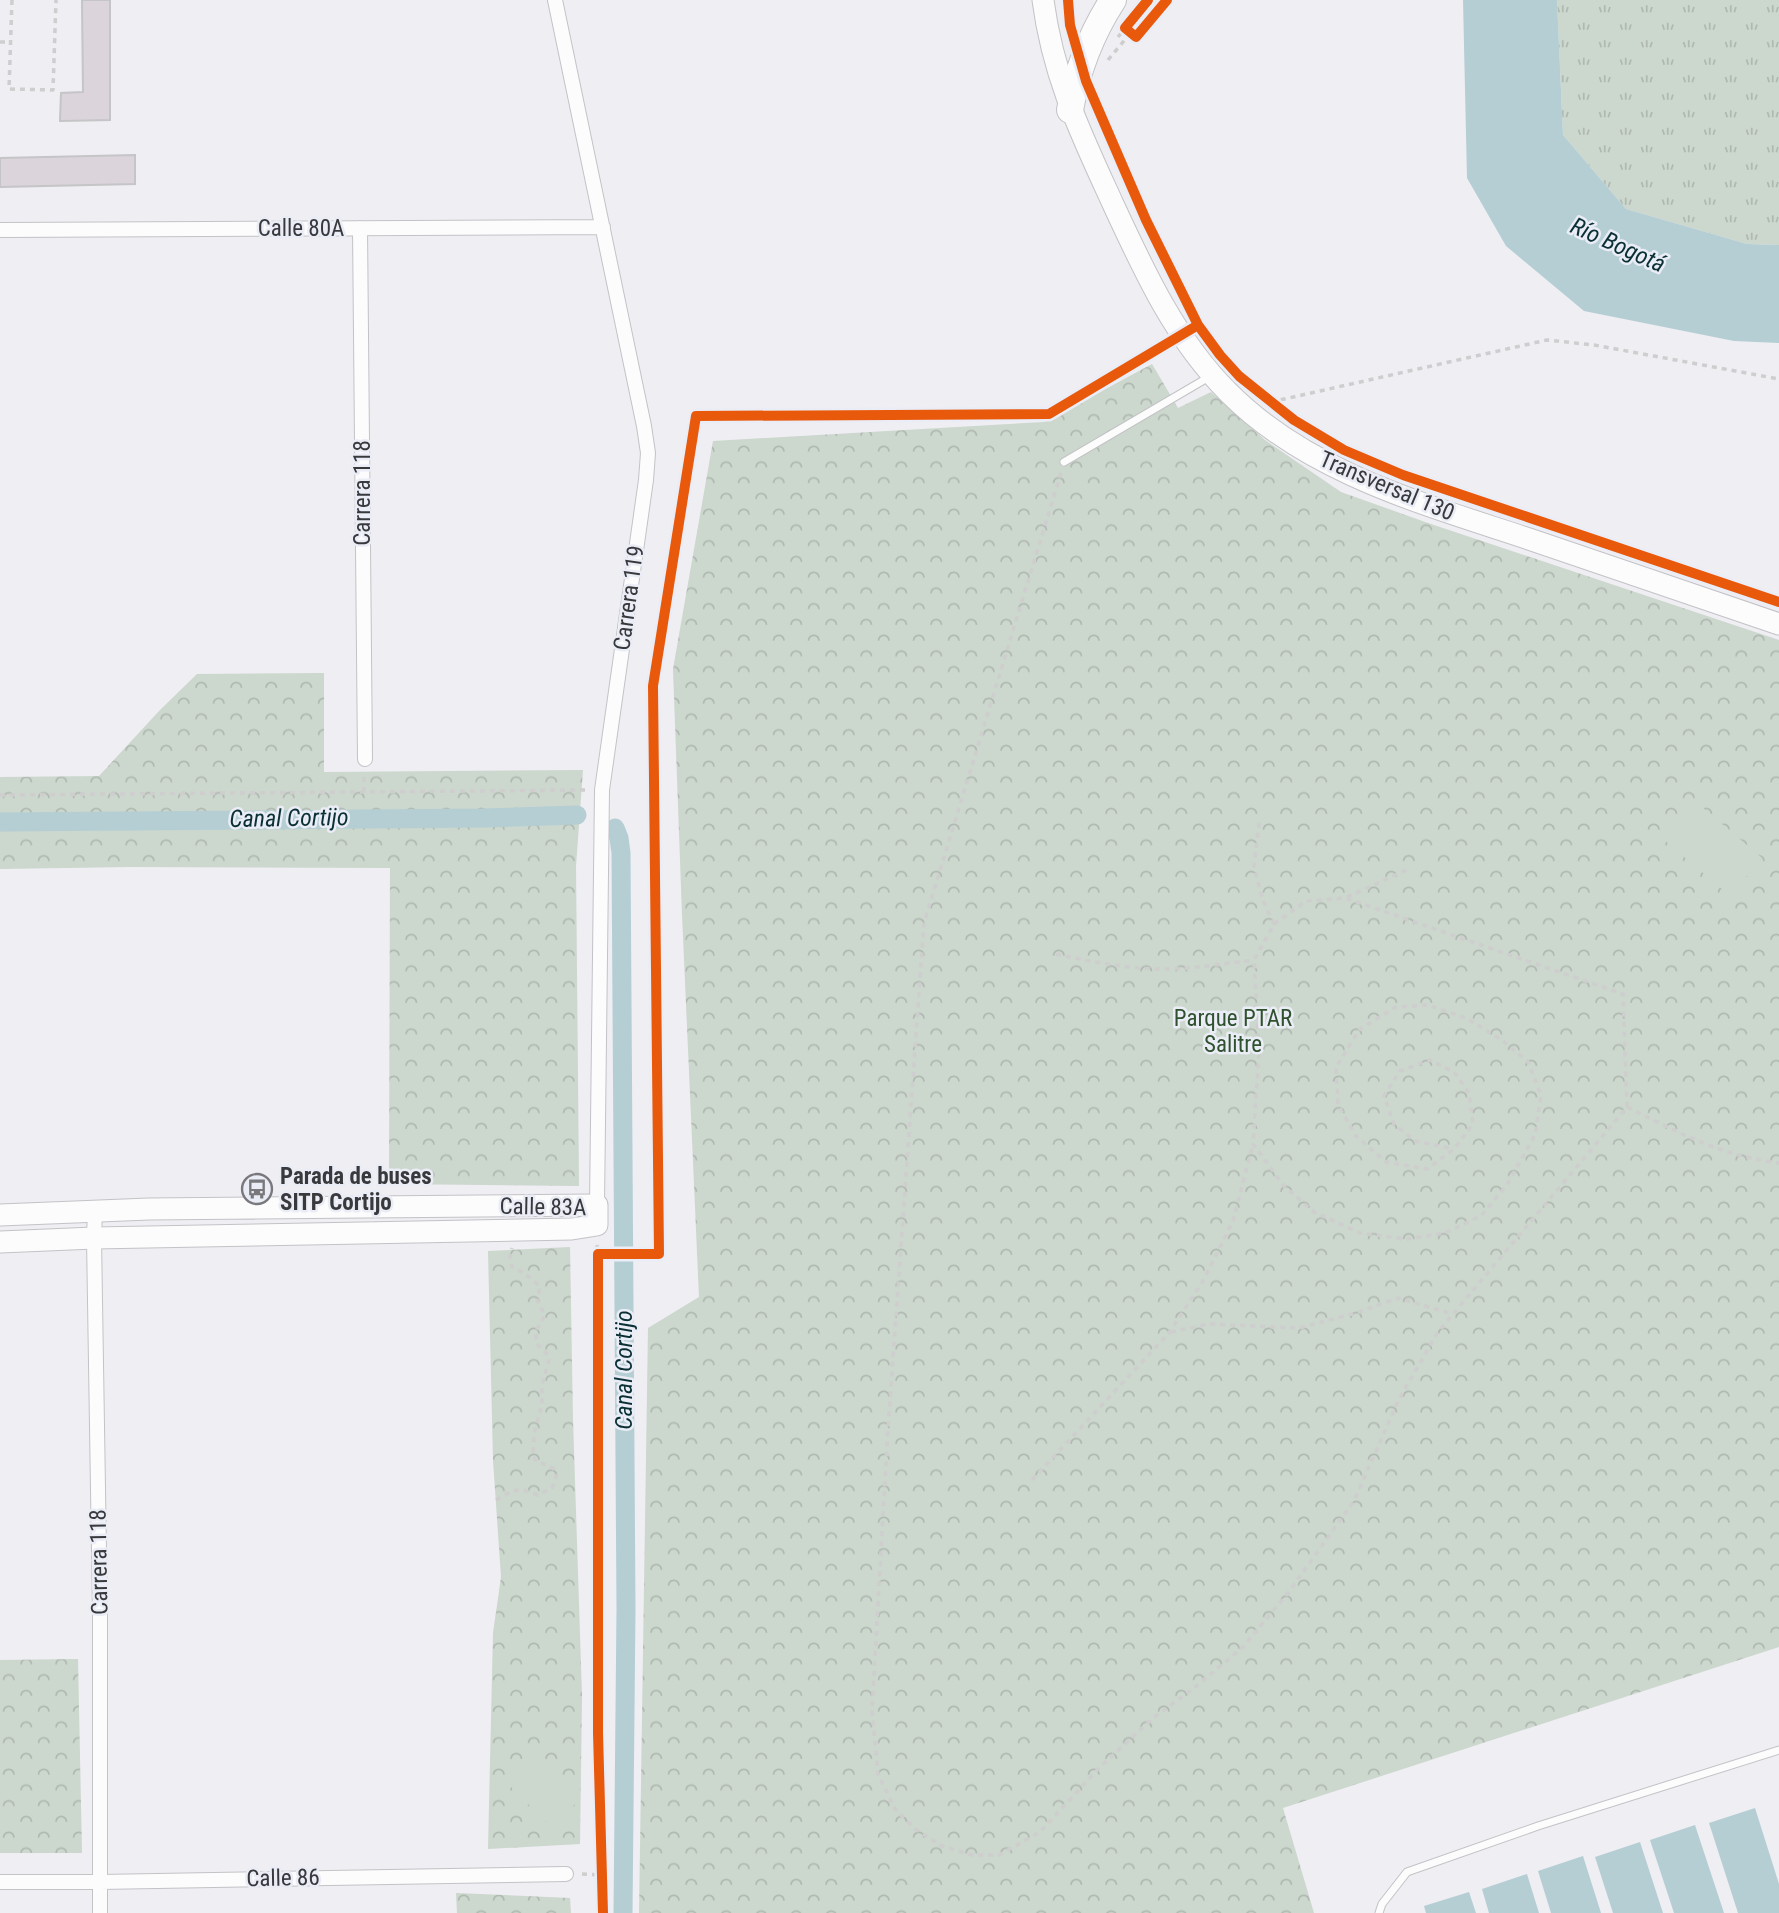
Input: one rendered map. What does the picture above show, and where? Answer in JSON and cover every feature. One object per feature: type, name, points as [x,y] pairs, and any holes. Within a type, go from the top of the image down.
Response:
[{"type":"highway","points":[[1070,110],[1081,65],[1113,0]]},
{"type":"street","name":"Carrera 119","points":[[555,0],[648,453],[602,790],[597,1205]]},
{"type":"street","name":"Transversal 130","points":[[1043,0],[1049,40],[1070,110],[1157,294],[1181,335],[1212,375],[1258,419],[1328,464],[1404,498],[1779,624]]},
{"type":"street","name":"Calle 80A","points":[[0,230],[603,227]]},
{"type":"street","name":"Carrera 118","points":[[360,228],[365,759]]},
{"type":"street","name":"Calle 83A","points":[[0,1215],[149,1209],[597,1205],[597,1225],[572,1229],[0,1242]]},
{"type":"street","name":"Carrera 118","points":[[95,1210],[100,1614],[100,1913]]},
{"type":"street","name":"Calle 86","points":[[0,1882],[566,1874]]},
{"type":"lane","points":[[1064,461],[1212,375]]},
{"type":"lane","points":[[1379,1913],[1382,1903],[1407,1872],[1538,1826],[1779,1750]]},
{"type":"path","points":[[12,0],[9,89],[53,90],[56,0]]},
{"type":"path","points":[[1105,40],[1136,0]]},
{"type":"path","points":[[1148,0],[1125,28],[1136,37],[1167,0]]},
{"type":"path","points":[[1110,57],[1158,0]]},
{"type":"path","points":[[0,42],[10,42]]},
{"type":"path","points":[[1271,402],[1547,340],[1594,345],[1779,379]]},
{"type":"path","points":[[1260,393],[1286,414]]},
{"type":"path","points":[[1064,461],[923,923],[889,1415],[872,1710],[878,1773],[895,1809],[915,1829],[942,1846],[972,1855],[999,1855],[1040,1832],[1099,1768],[1152,1719],[1242,1648],[1288,1593],[1354,1502],[1399,1399],[1438,1332],[1627,1107],[1623,993],[1345,898]]},
{"type":"path","points":[[0,795],[602,790]]},
{"type":"path","points":[[1259,823],[1254,866],[1263,901],[1274,923]]},
{"type":"path","points":[[1032,1480],[1169,1333],[1203,1282],[1233,1221],[1253,1144],[1259,1052],[1254,960],[1274,923],[1306,901],[1345,898],[1411,868]]},
{"type":"path","points":[[1056,954],[1110,965],[1153,969],[1192,968],[1254,960]]},
{"type":"path","points":[[1253,1144],[1284,1186],[1314,1212],[1360,1233],[1406,1239],[1445,1233],[1481,1216],[1507,1185],[1535,1135],[1541,1095],[1528,1062],[1502,1040],[1466,1018],[1427,1005],[1396,1007],[1360,1029],[1336,1067],[1338,1105],[1356,1136],[1387,1162],[1427,1169],[1454,1149],[1473,1124],[1469,1093],[1454,1072],[1430,1060],[1400,1071],[1384,1096],[1394,1124],[1415,1141],[1454,1149]]},
{"type":"path","points":[[1627,1107],[1707,1146],[1757,1161],[1779,1163]]},
{"type":"path","points":[[496,1500],[518,1489],[538,1495],[552,1488],[556,1477],[552,1467],[537,1462],[533,1456],[534,1434],[542,1405],[542,1385],[549,1360],[535,1339],[536,1328],[545,1315],[537,1300],[540,1287],[512,1267],[513,1231]]},
{"type":"path","points":[[598,1267],[598,1254],[609,1253]]},
{"type":"path","points":[[1169,1333],[1209,1324],[1299,1328],[1398,1298],[1453,1314]]},
{"type":"path","points":[[601,1862],[602,1888]]},
{"type":"path","points":[[566,1874],[602,1875]]},
{"type":"green space","points":[[1557,0],[1779,0],[1779,245],[1747,244],[1626,209],[1563,135]]},
{"type":"green space","name":"Parque PTAR Salitre","points":[[1152,364],[1178,408],[1211,392],[1265,440],[1341,492],[1779,640],[1779,1647],[1283,1808],[1314,1913],[639,1913],[648,1328],[699,1297],[673,669],[713,441],[1044,422]]},
{"type":"green space","points":[[324,673],[324,772],[583,770],[576,866],[579,1186],[389,1184],[390,868],[0,869],[0,777],[99,776],[197,674]]},
{"type":"green space","points":[[1694,800],[1762,858],[1730,896],[1662,838]]},
{"type":"green space","points":[[570,1247],[582,1696],[580,1844],[488,1849],[493,1633],[501,1577],[493,1460],[488,1251]]},
{"type":"green space","points":[[78,1659],[82,1853],[0,1853],[0,1660]]},
{"type":"green space","points":[[528,1754],[577,1802],[552,1828],[503,1779]]},
{"type":"green space","points":[[456,1893],[570,1898],[571,1913],[457,1913]]},
{"type":"water","name":"Río Bogotá","points":[[1463,0],[1557,0],[1563,135],[1626,209],[1747,244],[1779,245],[1779,343],[1734,341],[1584,311],[1506,246],[1467,178]]},
{"type":"water","points":[[1755,1808],[1779,1884],[1779,1913],[1738,1913],[1709,1823]]},
{"type":"water","points":[[1695,1825],[1724,1913],[1674,1913],[1650,1840]]},
{"type":"water","points":[[1640,1842],[1663,1913],[1613,1913],[1595,1857]]},
{"type":"water","points":[[1583,1856],[1601,1913],[1551,1913],[1538,1871]]},
{"type":"water","points":[[1527,1874],[1539,1913],[1489,1913],[1482,1889]]},
{"type":"water","points":[[1469,1892],[1476,1913],[1426,1913],[1424,1906]]},
{"type":"building","points":[[82,0],[110,0],[110,120],[60,121],[61,93],[83,92]]},
{"type":"building","points":[[135,155],[135,184],[0,187],[0,158]]},
{"type":"waterway","name":"Canal Cortijo","points":[[0,822],[577,815]]},
{"type":"waterway","name":"Canal Cortijo","points":[[615,828],[621,853],[626,1609],[623,1913]]},
{"type":"cycle path","points":[[1068,0],[1070,25],[1086,81],[1146,220],[1198,325],[1239,376],[1294,420],[1344,450],[1403,475],[1779,602]]},
{"type":"cycle path","points":[[1148,0],[1125,28],[1136,37],[1167,0]]},
{"type":"cycle path","points":[[603,1913],[598,1733],[598,1254],[659,1254],[653,686],[696,416],[1049,414],[1198,325]]},
{"type":"place","name":"Parada de buses SITP Cortijo","points":[[257,1189]]}]
